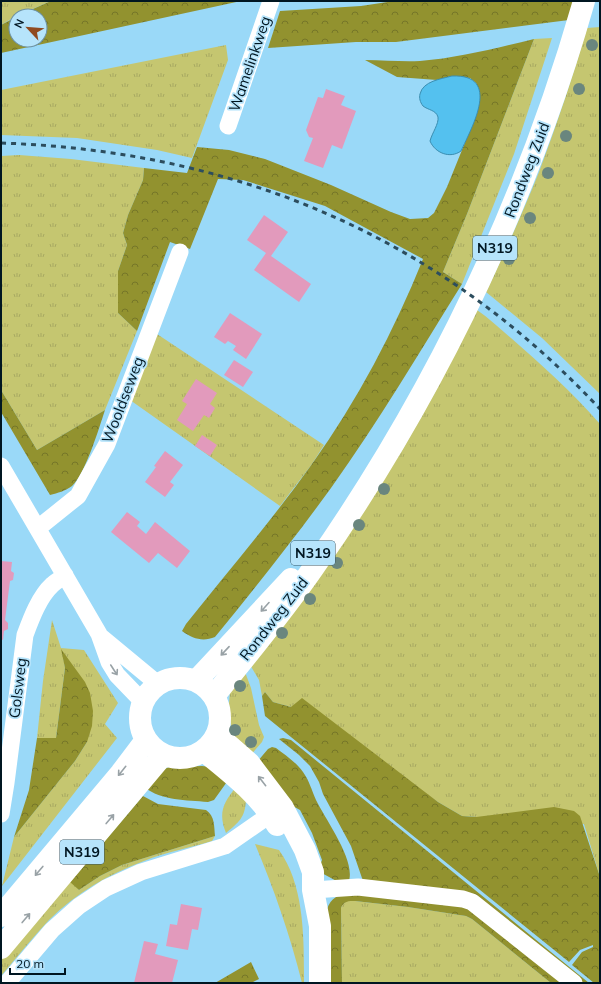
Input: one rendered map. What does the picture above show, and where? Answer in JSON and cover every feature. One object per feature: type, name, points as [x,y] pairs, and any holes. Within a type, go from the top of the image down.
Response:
[{"type":"main road","name":"Rondweg Zuid","points":[[214,696],[267,632],[310,573],[371,480],[435,371],[473,296],[513,207],[565,68],[584,1]]},
{"type":"main road","name":"Rondweg Zuid","points":[[196,681],[307,561],[371,480]]},
{"type":"main road","points":[[184,678],[196,681],[206,687],[214,696],[219,708],[220,722],[210,743],[195,756],[184,759],[163,755],[153,749],[146,740],[141,728],[140,715],[143,702],[149,692],[158,684],[170,679],[184,678]]},
{"type":"main road","name":"N319","points":[[1,916],[121,773],[146,740]]},
{"type":"main road","points":[[210,743],[236,778],[277,811],[302,877],[313,890],[320,926],[320,983]]},
{"type":"main road","name":"N319","points":[[1,948],[163,755]]},
{"type":"street","name":"Wamelinkweg","points":[[228,126],[271,1]]},
{"type":"street","name":"Wooldseweg","points":[[38,528],[78,496],[107,444],[180,252]]},
{"type":"street","points":[[1,466],[99,634],[109,662],[117,675],[143,702]]},
{"type":"street","name":"Golsweg","points":[[1,814],[25,635],[32,615],[46,591],[65,576]]},
{"type":"street","points":[[99,634],[158,684]]},
{"type":"street","points":[[7,983],[52,930],[79,906],[106,888],[141,872],[224,846],[277,811]]},
{"type":"street","points":[[313,890],[358,887],[463,899],[472,902],[574,983]]},
{"type":"green space","points":[[1,1],[51,1],[35,8],[8,8],[8,21],[1,25]]},
{"type":"green space","points":[[51,1],[241,1],[48,43],[48,8],[35,8]]},
{"type":"green space","points":[[394,1],[574,1],[569,20],[396,42],[356,42],[268,48],[280,11],[361,6]]},
{"type":"green space","points":[[8,21],[8,48],[24,48],[1,53],[1,25]]},
{"type":"green space","points":[[600,27],[600,394],[542,338],[486,292],[514,232],[539,172],[587,28]]},
{"type":"green space","points":[[552,38],[514,154],[462,284],[443,272],[467,214],[534,39]]},
{"type":"green space","points":[[534,39],[467,214],[443,272],[462,284],[365,438],[331,488],[260,582],[215,637],[211,639],[198,639],[186,634],[182,631],[186,624],[282,505],[344,416],[374,365],[400,313],[423,259],[325,206],[243,180],[218,179],[190,249],[170,242],[137,331],[118,313],[118,271],[127,245],[123,233],[128,215],[143,180],[144,168],[187,173],[197,147],[229,150],[265,159],[331,185],[410,219],[428,218],[434,213],[447,187],[477,113],[480,98],[479,89],[476,83],[470,78],[452,76],[437,80],[397,77],[365,60],[435,60]]},
{"type":"green space","points":[[226,45],[228,60],[192,158],[157,150],[77,138],[1,135],[1,90]]},
{"type":"green space","points":[[19,155],[71,159],[144,168],[143,180],[128,215],[123,233],[127,245],[118,271],[118,313],[137,331],[105,410],[37,450],[1,390],[1,156]]},
{"type":"green space","points":[[477,310],[486,316],[546,369],[600,424],[600,877],[584,824],[462,816],[291,707],[273,702],[265,692],[262,696],[259,680],[249,663],[401,452],[434,394]]},
{"type":"green space","points":[[157,334],[324,445],[312,464],[280,506],[130,400]]},
{"type":"green space","points":[[1,390],[37,450],[105,410],[87,462],[72,486],[61,492],[50,495],[1,412]]},
{"type":"green space","points":[[52,620],[61,648],[84,650],[118,703],[105,724],[117,738],[2,886],[14,837],[75,761],[87,742],[62,650],[65,668],[56,738],[37,738],[43,681]]},
{"type":"green space","points":[[61,649],[85,682],[90,693],[93,711],[92,726],[87,742],[75,761],[14,837],[29,790],[37,738],[56,738],[65,668]]},
{"type":"green space","points":[[245,672],[251,688],[259,725],[264,737],[262,742],[249,757],[232,736],[229,703],[230,692]]},
{"type":"green space","points":[[265,692],[273,702],[291,707],[302,698],[438,802],[462,816],[476,817],[554,807],[574,811],[580,816],[600,877],[600,983],[594,983],[572,965],[582,952],[593,947],[593,945],[580,950],[569,962],[265,716],[262,696]]},
{"type":"green space","points":[[283,738],[291,740],[589,983],[581,983],[479,900],[363,881],[351,846],[323,794],[319,782],[310,766],[279,739]]},
{"type":"green space","points":[[272,747],[276,748],[294,762],[307,778],[316,800],[345,853],[350,874],[348,883],[342,884],[318,871],[322,860],[312,833],[300,810],[287,803],[257,762],[268,749]]},
{"type":"green space","points":[[169,767],[211,767],[229,779],[214,800],[208,802],[174,799],[158,795],[144,787],[160,771]]},
{"type":"green space","points":[[236,787],[246,800],[244,811],[240,819],[226,833],[222,820],[223,808]]},
{"type":"green space","points":[[139,793],[143,796],[71,881],[79,890],[100,876],[122,865],[215,836],[212,841],[152,858],[118,872],[94,885],[59,910],[1,976],[1,958]]},
{"type":"green space","points":[[143,796],[158,804],[206,810],[213,818],[215,836],[122,865],[100,876],[79,890],[70,882]]},
{"type":"green space","points":[[255,844],[279,850],[288,864],[294,880],[303,932],[304,983],[302,983],[287,930],[275,895]]},
{"type":"green space","points":[[349,891],[463,905],[564,983],[551,983],[472,919],[466,916],[408,907],[348,901],[341,908],[342,983],[329,983],[327,909],[335,897]]},
{"type":"green space","points":[[347,901],[408,907],[466,916],[472,919],[551,983],[342,983],[341,908],[342,904]]},
{"type":"green space","points":[[251,962],[259,979],[251,983],[215,983]]},
{"type":"water","points":[[452,76],[467,78],[476,84],[480,93],[476,116],[461,151],[448,155],[435,149],[430,141],[438,117],[434,111],[423,106],[420,102],[420,94],[429,83]]},
{"type":"building","points":[[326,89],[345,96],[341,105],[356,111],[342,149],[332,145],[323,168],[304,161],[313,138],[309,137],[306,130],[318,97],[323,98]]},
{"type":"building","points":[[264,215],[288,232],[271,256],[311,284],[299,302],[254,270],[266,253],[247,240]]},
{"type":"building","points":[[230,313],[262,334],[246,359],[233,350],[236,346],[228,341],[225,344],[214,337]]},
{"type":"building","points":[[234,360],[253,372],[243,387],[224,375]]},
{"type":"building","points":[[196,379],[217,393],[210,404],[215,408],[209,418],[204,415],[193,431],[177,420],[187,404],[182,401]]},
{"type":"building","points":[[202,435],[217,445],[210,456],[195,446]]},
{"type":"building","points":[[165,451],[183,465],[170,482],[174,485],[165,497],[145,482]]},
{"type":"building","points":[[127,512],[140,522],[137,526],[146,534],[155,522],[190,551],[177,568],[158,553],[149,563],[111,532]]},
{"type":"building","points":[[1,561],[12,562],[11,571],[14,573],[13,580],[10,581],[5,620],[8,623],[8,629],[4,631],[3,640],[1,639]]},
{"type":"building","points":[[181,904],[202,908],[198,930],[192,929],[188,950],[166,946],[170,924],[177,925]]},
{"type":"building","points":[[144,941],[158,944],[155,954],[178,960],[172,983],[134,983]]},
{"type":"railway","points":[[1,143],[88,150],[171,164],[251,185],[328,214],[401,251],[471,296],[537,348],[600,409]]}]
